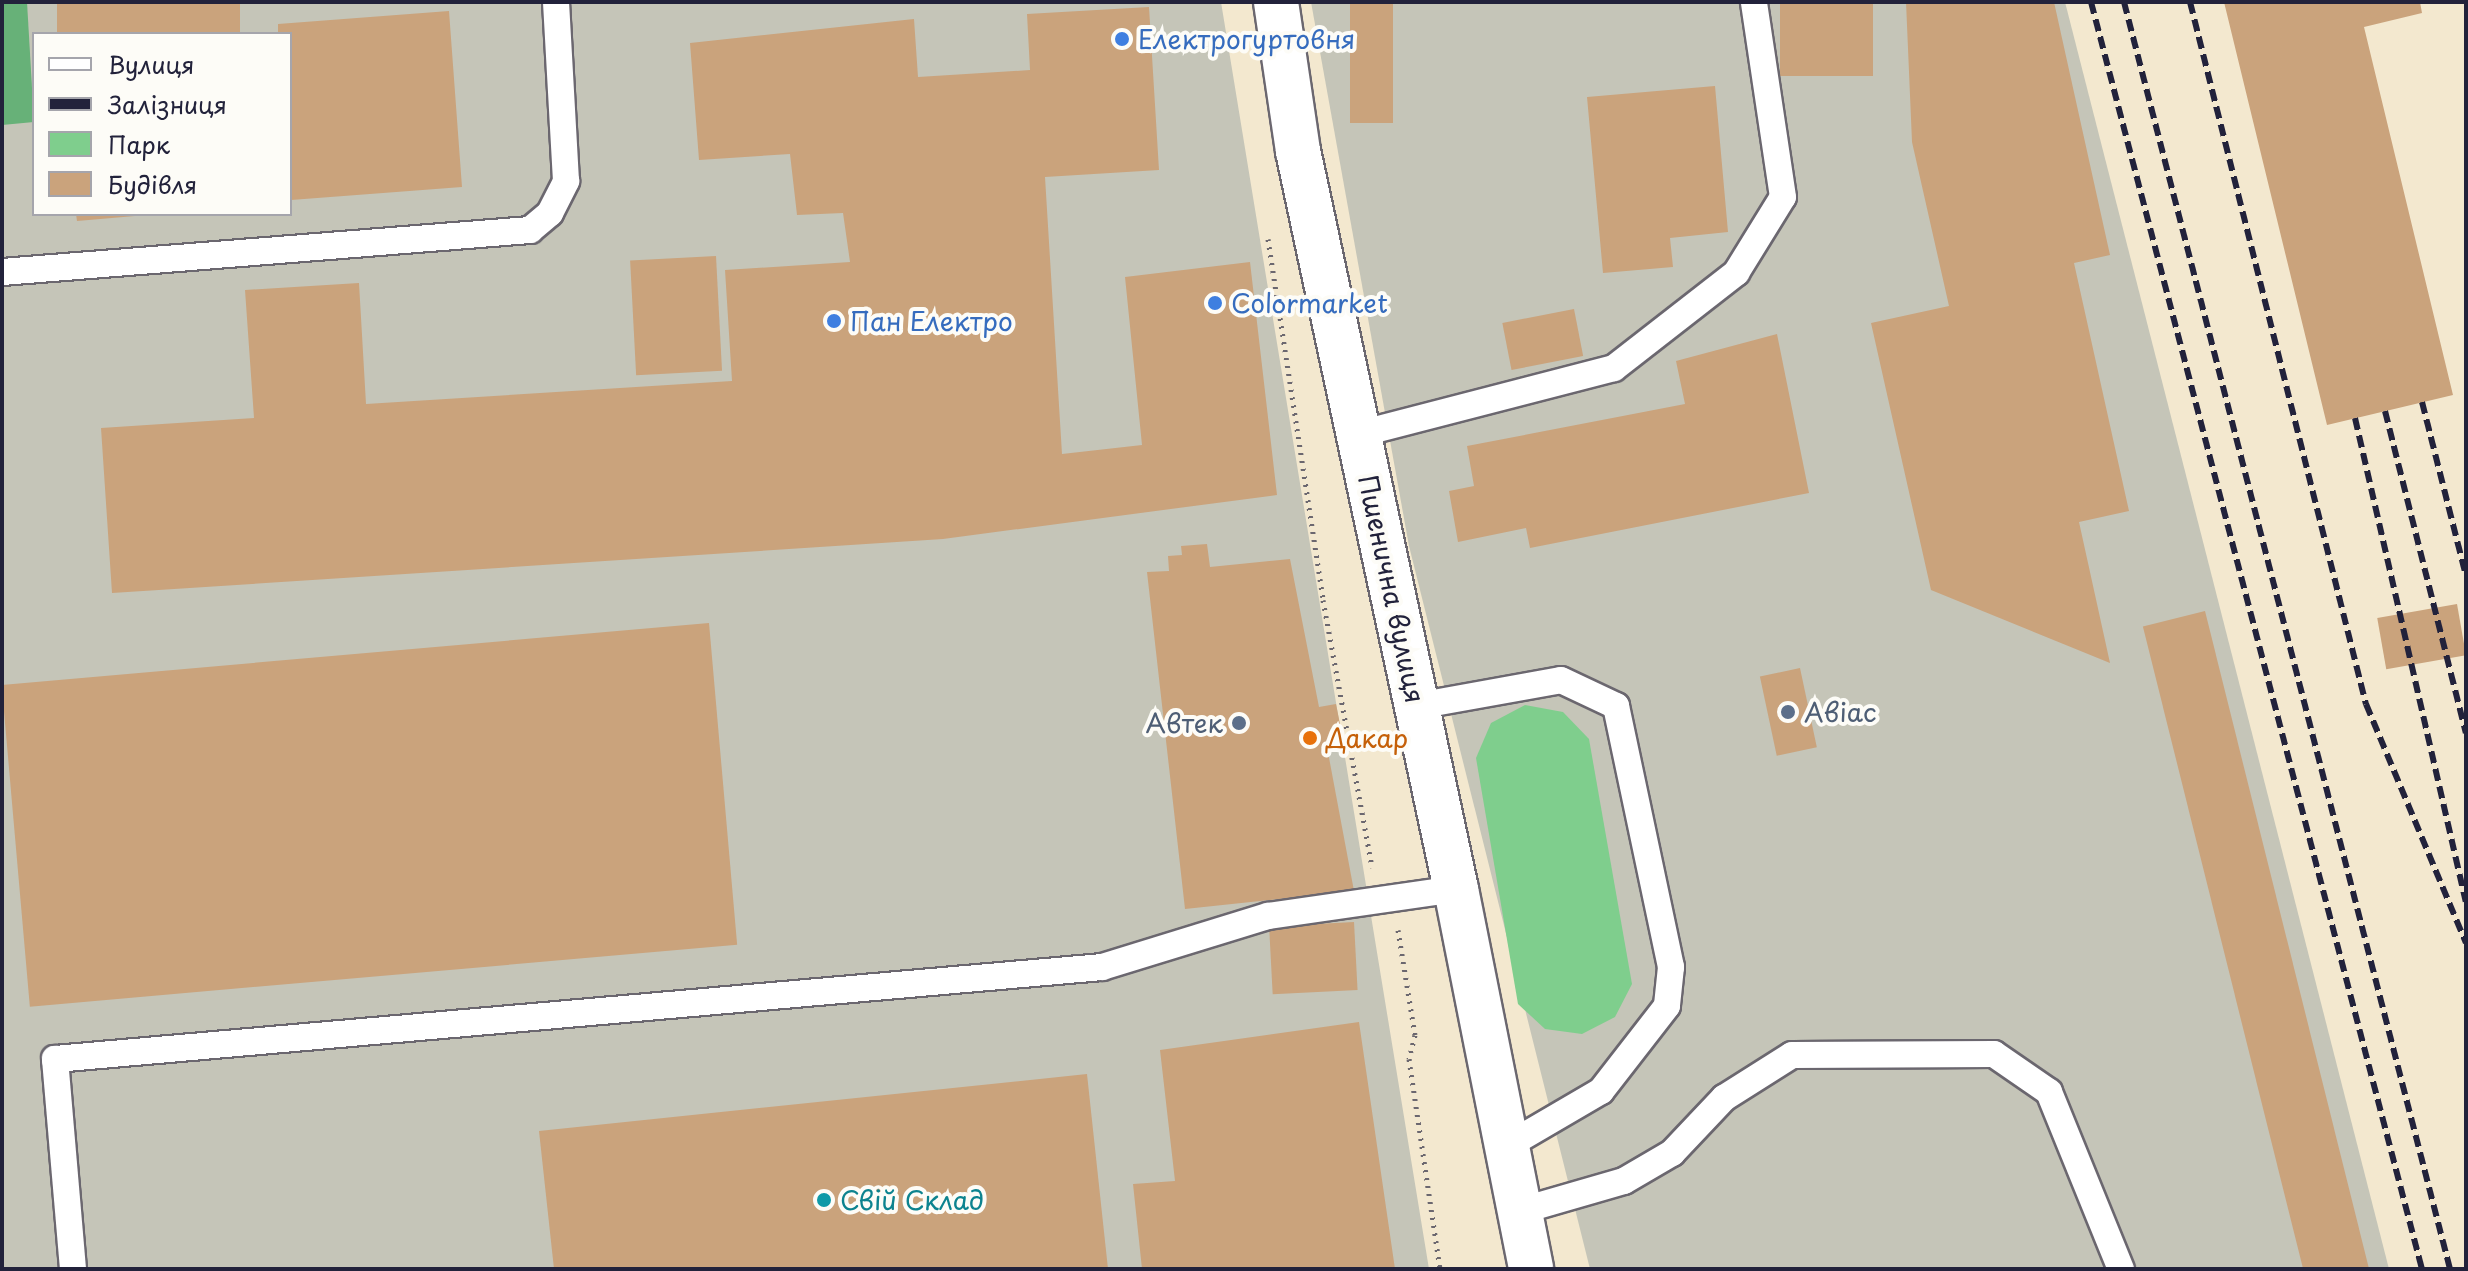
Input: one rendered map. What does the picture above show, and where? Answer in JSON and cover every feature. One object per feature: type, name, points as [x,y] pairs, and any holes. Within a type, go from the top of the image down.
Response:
[{"type":"street","name":"Пшенична вулиця","points":[[1276,2],[1298,151],[1456,889],[1531,1269]]},
{"type":"lane","points":[[2,272],[530,230],[550,213],[566,181],[556,2]]},
{"type":"lane","points":[[1359,434],[1614,368],[1736,273],[1783,197],[1754,2]]},
{"type":"lane","points":[[1417,706],[1561,680],[1616,706],[1671,967],[1667,1006],[1601,1091],[1507,1146]]},
{"type":"lane","points":[[73,1269],[55,1059],[1102,967],[1268,916],[1456,889]]},
{"type":"lane","points":[[1520,1211],[1624,1181],[1672,1153],[1724,1098],[1792,1055],[1994,1054],[2049,1092],[2121,1269]]},
{"type":"path","points":[[1267,237],[1323,600],[1374,879],[1393,898],[1415,1035],[1409,1059],[1440,1269]]},
{"type":"shaded area","points":[[2,2],[1221,2],[1429,1269],[2,1269]]},
{"type":"shaded area","points":[[1311,2],[2065,2],[2389,1269],[1590,1269],[1409,546]]},
{"type":"green space","points":[[2,2],[27,2],[32,122],[2,125]]},
{"type":"green space","points":[[1525,705],[1563,712],[1589,739],[1632,984],[1615,1017],[1582,1034],[1545,1029],[1518,1004],[1476,758],[1491,723]]},
{"type":"building","points":[[57,2],[240,2],[240,32],[57,32]]},
{"type":"building","points":[[1350,2],[1393,2],[1393,123],[1350,123]]},
{"type":"building","points":[[1780,2],[1873,2],[1873,76],[1780,76]]},
{"type":"building","points":[[1906,2],[2054,2],[2110,255],[2074,263],[2129,511],[2079,522],[2110,663],[1931,590],[1871,323],[1949,306],[1912,142]]},
{"type":"building","points":[[2224,2],[2420,2],[2422,13],[2364,27],[2453,395],[2327,425]]},
{"type":"building","points":[[1149,7],[1159,170],[1045,177],[1062,454],[1142,445],[1125,277],[1250,262],[1277,495],[943,539],[112,593],[101,428],[254,418],[245,290],[359,283],[366,404],[732,381],[725,270],[850,262],[843,213],[797,215],[790,154],[699,160],[690,43],[914,19],[918,77],[1030,70],[1027,14]]},
{"type":"building","points":[[449,11],[462,187],[292,200],[292,32],[278,32],[278,24]]},
{"type":"building","points":[[1715,86],[1728,232],[1670,238],[1673,267],[1603,273],[1587,97]]},
{"type":"building","points":[[76,216],[135,216],[77,221]]},
{"type":"building","points":[[716,256],[722,371],[636,375],[630,261]]},
{"type":"building","points":[[1574,309],[1583,356],[1512,370],[1502,323]]},
{"type":"building","points":[[1777,334],[1809,493],[1530,548],[1526,528],[1458,542],[1449,491],[1474,486],[1467,446],[1685,404],[1676,361]]},
{"type":"building","points":[[1207,544],[1210,567],[1290,559],[1319,707],[1336,704],[1344,744],[1327,747],[1354,891],[1185,909],[1147,572],[1169,571],[1168,556],[1182,555],[1181,546]]},
{"type":"building","points":[[2457,604],[2466,655],[2386,669],[2377,618]]},
{"type":"building","points":[[2205,611],[2369,1269],[2303,1269],[2143,626]]},
{"type":"building","points":[[709,623],[737,945],[30,1007],[2,685]]},
{"type":"building","name":"Авіас","points":[[1800,668],[1817,747],[1777,756],[1760,677]]},
{"type":"building","points":[[1354,922],[1358,990],[1273,994],[1269,926]]},
{"type":"building","points":[[1359,1022],[1395,1269],[1142,1269],[1133,1184],[1175,1181],[1160,1050]]},
{"type":"building","name":"Свій Склад","points":[[1087,1074],[1108,1269],[554,1269],[539,1131]]},
{"type":"railway","points":[[2091,2],[2422,1269]]},
{"type":"railway","points":[[2124,2],[2450,1269]]},
{"type":"railway","points":[[2190,2],[2366,704],[2466,943]]},
{"type":"railway","points":[[2422,402],[2466,576]]},
{"type":"railway","points":[[2385,411],[2466,733]]},
{"type":"railway","points":[[2355,418],[2466,901]]},
{"type":"place","name":"Електрогуртовня","points":[[1122,39]]},
{"type":"place","name":"Colormarket","points":[[1215,303]]},
{"type":"place","name":"Пан Електро","points":[[834,321]]},
{"type":"place","name":"Авіас","points":[[1788,712]]},
{"type":"place","name":"Автек","points":[[1239,723]]},
{"type":"place","name":"Дакар","points":[[1310,738]]},
{"type":"place","name":"Свій Склад","points":[[824,1200]]}]
